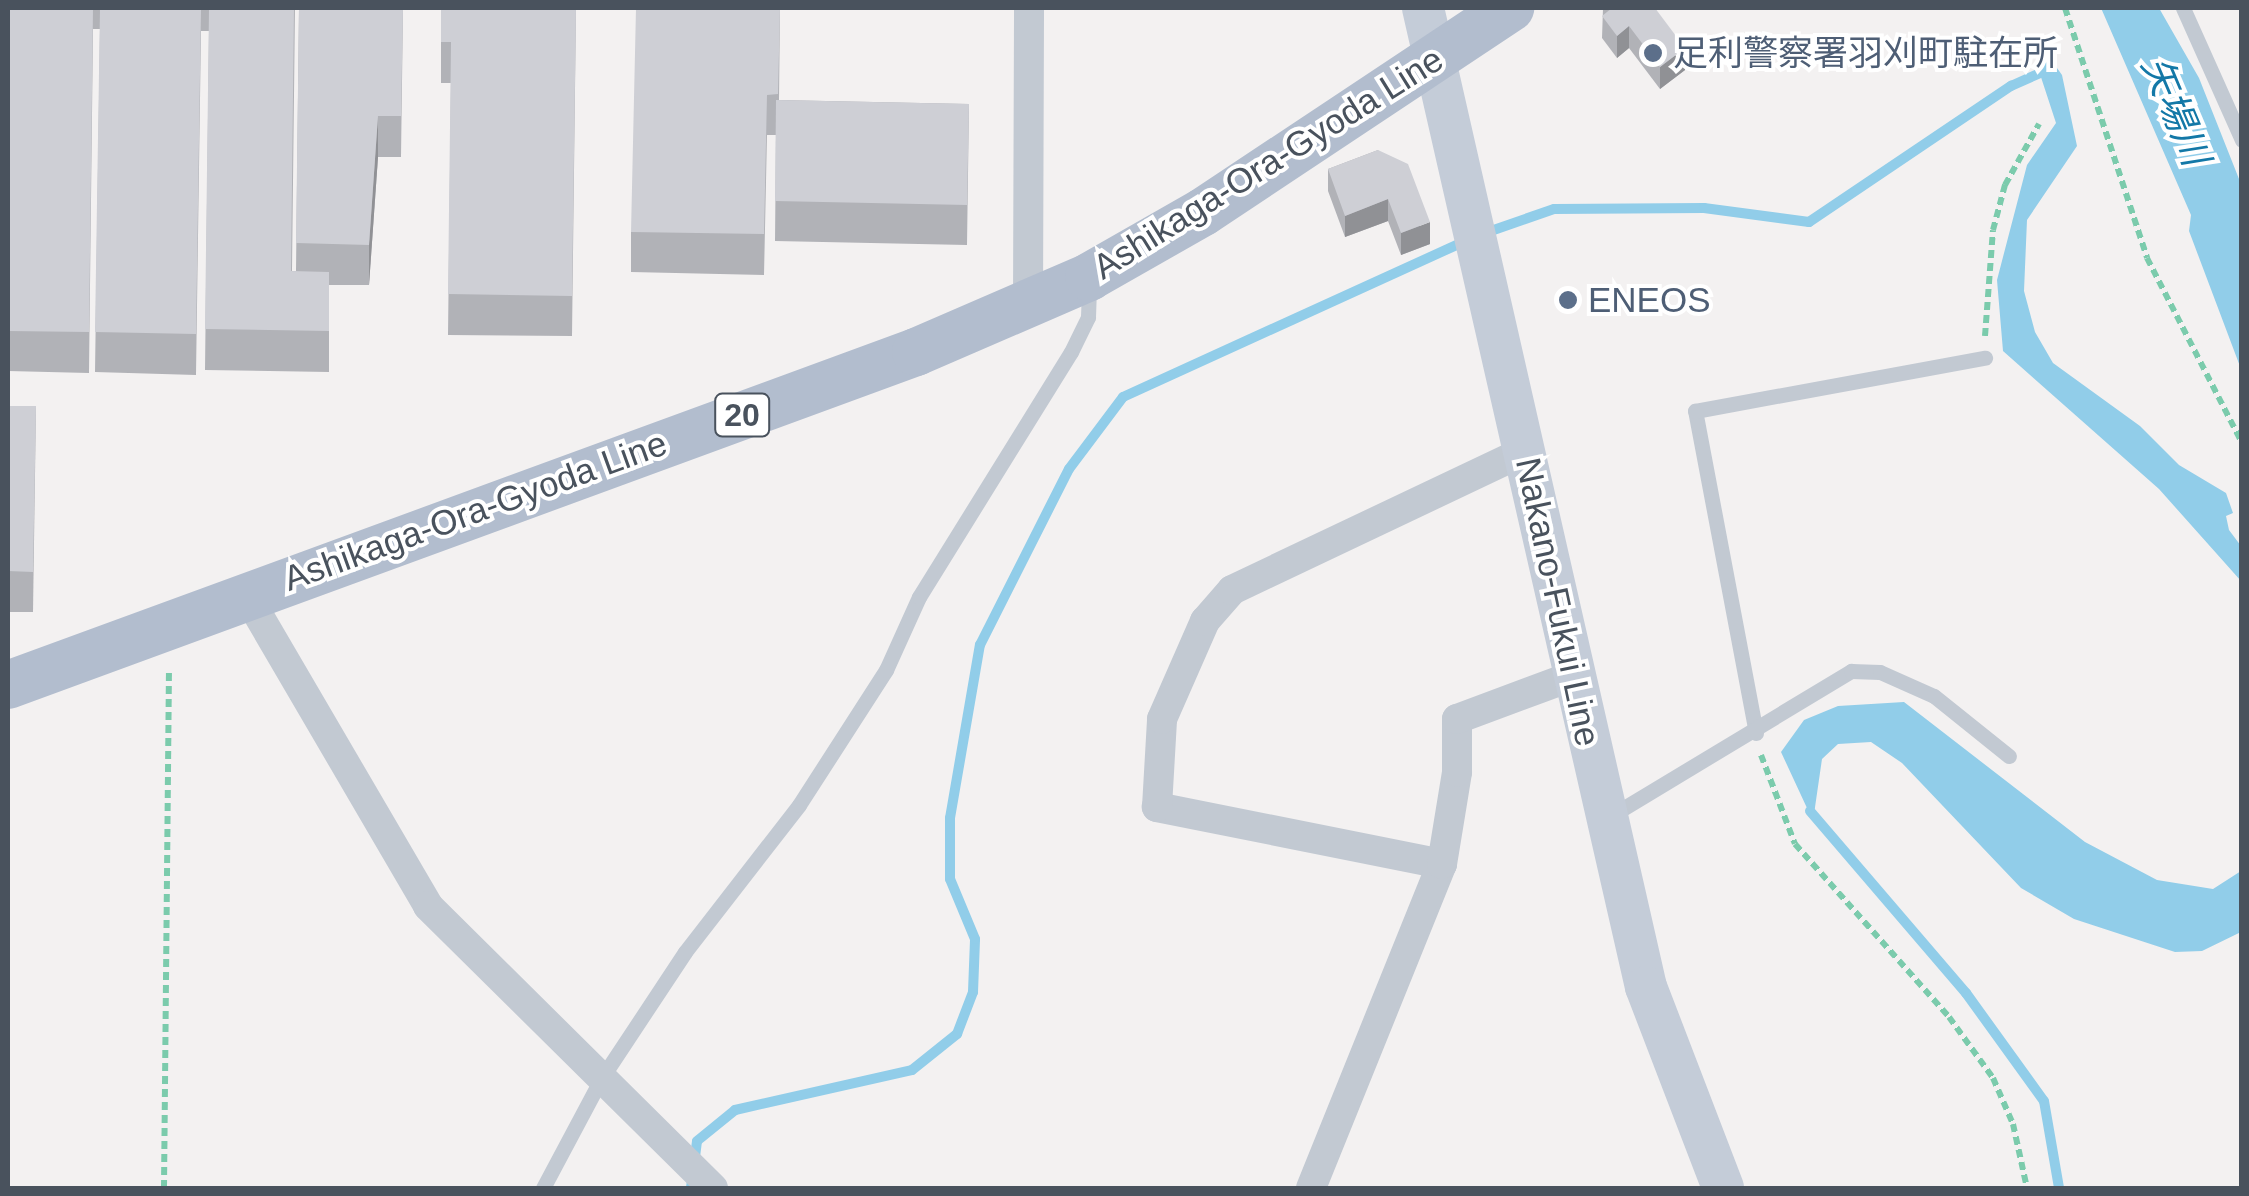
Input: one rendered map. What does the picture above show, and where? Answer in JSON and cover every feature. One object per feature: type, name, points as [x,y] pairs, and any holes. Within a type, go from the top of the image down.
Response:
[{"type":"main road","name":"Nakano-Fukui Line","points":[[1424,8],[1527,450],[1570,676],[1646,987],[1722,1188]]},
{"type":"main road","name":"Ashikaga-Ora-Gyoda Line","points":[[8,685],[246,594],[916,352],[1089,277],[1203,212],[1510,8]]},
{"type":"street","points":[[1028,304],[1030,8]]},
{"type":"street","points":[[1442,864],[1158,807],[1162,719],[1205,621],[1232,590],[1527,450]]},
{"type":"street","points":[[246,594],[428,906],[713,1188]]},
{"type":"street","points":[[1312,1188],[1442,864],[1457,772],[1457,720],[1570,676]]},
{"type":"lane","points":[[2183,8],[2242,140]]},
{"type":"lane","points":[[544,1188],[601,1079],[685,952],[799,805],[886,670],[919,598],[1072,352],[1088,318],[1089,277]]},
{"type":"lane","points":[[1756,733],[1695,411],[1985,358]]},
{"type":"lane","points":[[1605,819],[1756,733],[1852,671],[1880,672],[1934,696],[2009,756]]},
{"type":"path","points":[[2066,8],[2147,258],[2242,444]]},
{"type":"path","points":[[1985,358],[1992,230],[2004,185],[2039,124]]},
{"type":"path","points":[[164,1188],[170,626]]},
{"type":"path","points":[[1756,733],[1796,844],[1949,1017],[1993,1078],[2013,1124],[2026,1188]]},
{"type":"water","name":"矢場川","points":[[2101,8],[2159,8],[2199,78],[2241,184],[2241,369],[2189,231],[2191,215]]},
{"type":"water","points":[[2052,61],[2062,75],[2077,146],[2027,220],[2024,291],[2035,332],[2053,363],[2140,426],[2179,465],[2226,493],[2233,513],[2226,516],[2229,530],[2241,546],[2241,581],[2159,489],[2003,351],[1997,280],[2027,165],[2056,123],[2037,65]]},
{"type":"water","points":[[1904,702],[2085,842],[2157,880],[2213,889],[2241,871],[2241,932],[2202,951],[2175,952],[2074,919],[2021,888],[1902,763],[1871,742],[1838,744],[1822,759],[1813,821],[1781,752],[1804,720],[1838,706]]},
{"type":"building","points":[[8,8],[93,8],[89,332],[8,331]]},
{"type":"building","points":[[100,8],[201,8],[196,334],[95,332]]},
{"type":"building","points":[[209,8],[294,8],[291,271],[329,272],[329,331],[205,329]]},
{"type":"building","points":[[299,8],[403,8],[401,116],[378,116],[369,245],[296,243]]},
{"type":"building","points":[[441,8],[576,8],[572,296],[448,294],[451,42],[441,42]]},
{"type":"building","points":[[636,8],[780,8],[778,94],[767,95],[764,234],[631,232]]},
{"type":"building","points":[[1612,8],[1655,8],[1685,48],[1660,67],[1629,26],[1617,36],[1602,16]]},
{"type":"building","points":[[776,100],[969,104],[967,205],[775,201]]},
{"type":"building","points":[[1378,150],[1408,164],[1430,222],[1401,233],[1388,199],[1345,216],[1328,169]]},
{"type":"building","points":[[8,406],[36,406],[33,572],[8,571]]},
{"type":"waterway","points":[[1485,233],[1554,209],[1704,208],[1809,222],[2011,86],[2047,70],[2049,75]]},
{"type":"waterway","points":[[691,1188],[697,1141],[735,1110],[912,1070],[957,1034],[973,992],[975,939],[950,879],[950,818],[980,645],[1069,469],[1123,397],[1465,241]]},
{"type":"waterway","points":[[1810,811],[1966,993],[2044,1101],[2059,1188]]},
{"type":"place","name":"足利警察署羽刈町駐在所","points":[[1653,53]]},
{"type":"place","name":"ENEOS","points":[[1568,300]]}]
